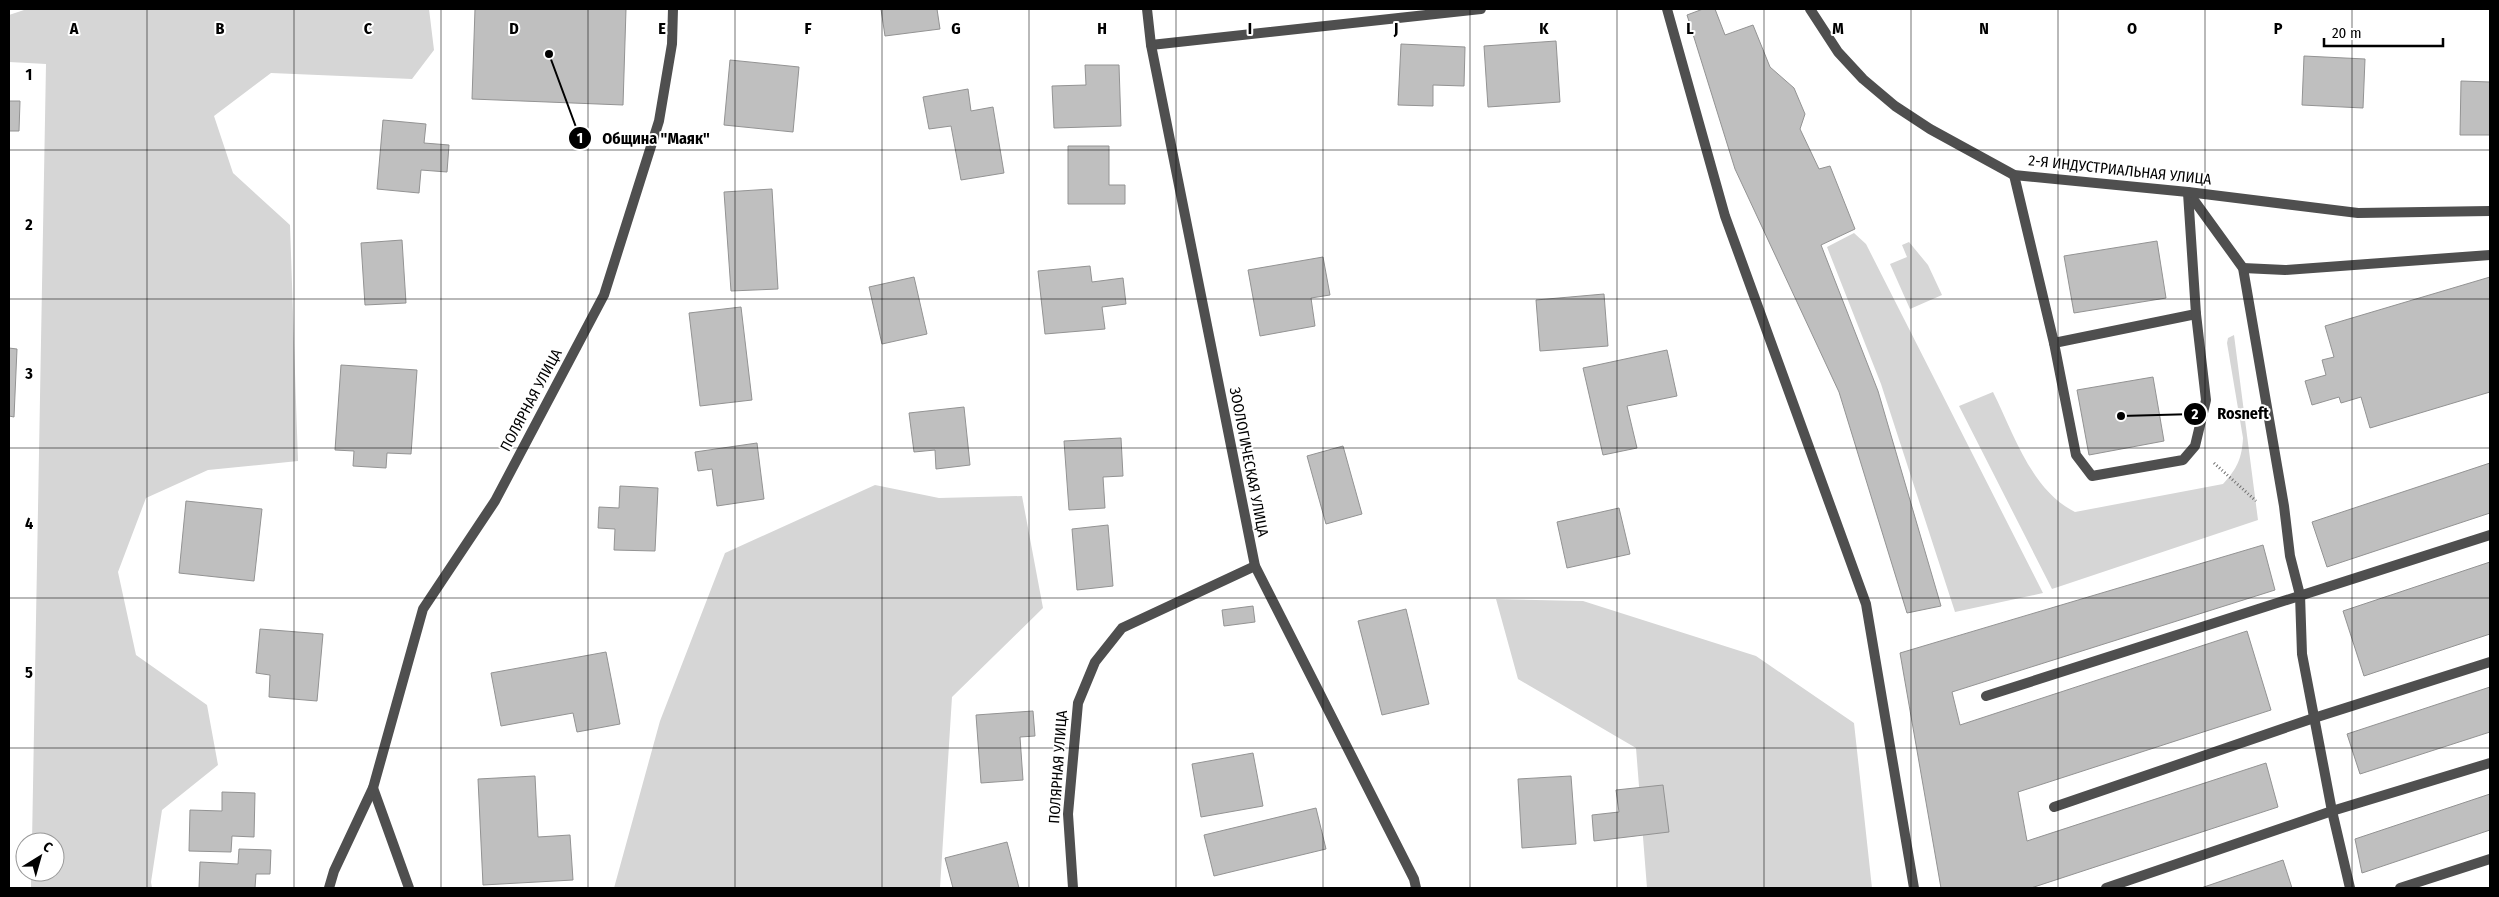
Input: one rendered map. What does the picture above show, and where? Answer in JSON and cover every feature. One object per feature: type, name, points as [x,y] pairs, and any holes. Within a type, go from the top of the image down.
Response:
[{"type":"street","name":"ПОЛЯРНАЯ УЛИЦА","points":[[329,888],[334,871],[373,788],[423,609],[495,501],[604,295],[660,121],[672,44],[673,9]]},
{"type":"street","name":"ЗООЛОГИЧЕСКАЯ УЛИЦА","points":[[1148,9],[1151,45],[1255,566],[1414,879],[1416,888]]},
{"type":"street","points":[[1151,45],[1481,9]]},
{"type":"street","points":[[1667,9],[1725,216],[1866,604],[1914,888]]},
{"type":"street","name":"2-Я ИНДУСТРИАЛЬНАЯ УЛИЦА","points":[[1810,9],[1838,52],[1863,79],[1895,106],[1930,129],[2014,175],[2188,192],[2358,213],[2490,211]]},
{"type":"street","points":[[2014,175],[2054,344],[2076,455],[2092,476],[2183,460],[2195,446],[2206,400],[2196,314],[2188,192]]},
{"type":"street","points":[[2188,192],[2243,268],[2284,506],[2290,556],[2300,595],[2302,654],[2332,811],[2350,888]]},
{"type":"street","points":[[2243,268],[2285,270],[2490,255]]},
{"type":"street","points":[[2054,344],[2196,314]]},
{"type":"street","points":[[1986,696],[2490,534]]},
{"type":"street","name":"ПОЛЯРНАЯ УЛИЦА","points":[[1073,888],[1068,814],[1078,703],[1095,662],[1122,628],[1255,566]]},
{"type":"street","points":[[2054,808],[2314,718],[2490,662]]},
{"type":"street","points":[[2106,888],[2332,811],[2490,763]]},
{"type":"street","points":[[373,788],[409,888]]},
{"type":"street","points":[[2400,888],[2490,859]]},
{"type":"path","points":[[2195,446],[2258,503],[2284,506]]},
{"type":"shaded area","points":[[27,9],[429,9],[434,50],[412,79],[271,73],[214,116],[233,173],[290,225],[298,461],[208,470],[146,498],[118,572],[136,655],[207,705],[218,765],[162,810],[151,882],[152,888],[31,888],[31,882],[65,882],[65,832],[32,832],[46,64],[9,62],[9,15]]},
{"type":"shaded area","points":[[1854,233],[1866,244],[2043,593],[1955,612],[1881,384],[1827,247]]},
{"type":"shaded area","points":[[1909,242],[1928,265],[1942,295],[1910,309],[1890,264],[1907,257],[1902,245]]},
{"type":"shaded area","points":[[2234,335],[2258,520],[2052,589],[1959,406],[1993,392],[2025,459],[2035,475],[2047,490],[2075,512],[2223,484],[2238,463],[2243,438],[2227,343],[2228,338]]},
{"type":"shaded area","points":[[875,485],[939,498],[1022,496],[1043,608],[952,697],[940,888],[614,888],[660,721],[725,553]]},
{"type":"shaded area","points":[[1496,599],[1583,601],[1756,656],[1854,723],[1872,888],[1647,888],[1636,748],[1518,679]]},
{"type":"building","points":[[475,9],[626,9],[623,105],[472,99]]},
{"type":"building","points":[[881,9],[937,9],[940,29],[885,36]]},
{"type":"building","points":[[1703,9],[1715,9],[1725,35],[1753,25],[1770,67],[1794,88],[1805,114],[1800,129],[1819,169],[1830,166],[1855,229],[1821,245],[1878,391],[1941,606],[1907,613],[1839,392],[1735,169],[1687,15]]},
{"type":"building","points":[[1556,41],[1560,102],[1488,107],[1484,46]]},
{"type":"building","points":[[1401,44],[1465,47],[1464,86],[1433,85],[1433,106],[1398,105]]},
{"type":"building","points":[[2304,56],[2365,59],[2363,108],[2302,105]]},
{"type":"building","points":[[730,60],[799,67],[793,132],[724,125]]},
{"type":"building","points":[[1085,65],[1119,65],[1121,126],[1054,128],[1052,86],[1086,85]]},
{"type":"building","points":[[2461,81],[2490,82],[2490,135],[2460,135]]},
{"type":"building","points":[[968,89],[971,111],[993,107],[1004,173],[961,180],[951,126],[929,129],[923,97]]},
{"type":"building","points":[[9,101],[20,101],[19,131],[9,131]]},
{"type":"building","points":[[383,120],[426,124],[424,143],[449,145],[447,172],[421,170],[419,193],[377,189]]},
{"type":"building","points":[[1068,146],[1109,146],[1109,185],[1125,185],[1125,204],[1068,204]]},
{"type":"building","points":[[772,189],[778,289],[731,291],[724,192]]},
{"type":"building","points":[[402,240],[406,303],[365,305],[361,243]]},
{"type":"building","points":[[2157,241],[2166,298],[2074,313],[2064,256]]},
{"type":"building","points":[[1323,257],[1330,295],[1311,298],[1315,326],[1260,336],[1248,270]]},
{"type":"building","points":[[1090,266],[1092,282],[1123,278],[1126,304],[1102,307],[1105,329],[1045,334],[1038,271]]},
{"type":"building","points":[[914,277],[927,334],[882,344],[869,287]]},
{"type":"building","points":[[2490,277],[2490,392],[2370,428],[2361,397],[2341,403],[2339,397],[2312,405],[2305,381],[2326,375],[2322,360],[2334,357],[2325,326]]},
{"type":"building","points":[[1604,294],[1608,346],[1540,351],[1536,300]]},
{"type":"building","points":[[741,307],[752,400],[700,406],[689,313]]},
{"type":"building","points":[[9,348],[17,349],[14,417],[9,416]]},
{"type":"building","points":[[1667,350],[1677,396],[1627,406],[1637,448],[1603,455],[1583,368]]},
{"type":"building","points":[[341,365],[417,370],[411,454],[387,453],[386,468],[353,466],[354,451],[335,450]]},
{"type":"building","points":[[2153,377],[2164,441],[2089,455],[2077,390]]},
{"type":"building","points":[[964,407],[970,465],[936,469],[935,450],[914,452],[909,413]]},
{"type":"building","points":[[1121,438],[1123,476],[1103,477],[1105,508],[1069,510],[1064,441]]},
{"type":"building","points":[[757,443],[764,499],[717,506],[712,469],[698,471],[695,452]]},
{"type":"building","points":[[1343,446],[1362,514],[1326,524],[1307,456]]},
{"type":"building","points":[[2490,463],[2490,513],[2327,567],[2312,522]]},
{"type":"building","points":[[620,486],[658,488],[655,551],[614,550],[615,529],[598,528],[599,507],[619,508]]},
{"type":"building","points":[[186,501],[262,509],[254,581],[179,573]]},
{"type":"building","points":[[1619,508],[1630,554],[1567,568],[1557,522]]},
{"type":"building","points":[[1108,525],[1113,586],[1077,590],[1072,529]]},
{"type":"building","points":[[2263,545],[2275,590],[1952,692],[1960,725],[2247,631],[2271,710],[2018,792],[2027,841],[2266,763],[2278,807],[2031,888],[1941,888],[1900,653]]},
{"type":"building","points":[[2490,562],[2490,634],[2364,676],[2343,611]]},
{"type":"building","points":[[1253,606],[1255,622],[1224,626],[1222,610]]},
{"type":"building","points":[[1406,609],[1429,704],[1382,715],[1358,621]]},
{"type":"building","points":[[260,629],[323,634],[317,701],[269,697],[270,675],[256,673]]},
{"type":"building","points":[[606,652],[620,724],[577,732],[573,713],[501,726],[491,673]]},
{"type":"building","points":[[2490,687],[2490,732],[2360,774],[2347,734]]},
{"type":"building","points":[[1033,711],[1035,736],[1020,737],[1023,780],[981,783],[976,715]]},
{"type":"building","points":[[1253,753],[1263,806],[1201,817],[1192,764]]},
{"type":"building","points":[[535,776],[538,837],[570,835],[573,880],[483,885],[478,779]]},
{"type":"building","points":[[1571,776],[1576,844],[1522,848],[1518,779]]},
{"type":"building","points":[[1663,785],[1669,832],[1594,841],[1592,815],[1619,812],[1616,790]]},
{"type":"building","points":[[222,792],[255,793],[254,837],[232,836],[231,852],[189,851],[190,810],[222,811]]},
{"type":"building","points":[[2490,794],[2490,830],[2362,873],[2355,839]]},
{"type":"building","points":[[1316,808],[1326,849],[1214,876],[1204,835]]},
{"type":"building","points":[[1007,842],[1019,888],[953,888],[945,858]]},
{"type":"building","points":[[239,849],[271,850],[270,874],[256,874],[255,888],[199,888],[200,862],[238,864]]},
{"type":"building","points":[[2283,860],[2292,888],[2201,888]]},
{"type":"place","name":"Община \"Маяк\"","points":[[549,54]]},
{"type":"place","name":"Rosneft","points":[[2121,416]]}]
